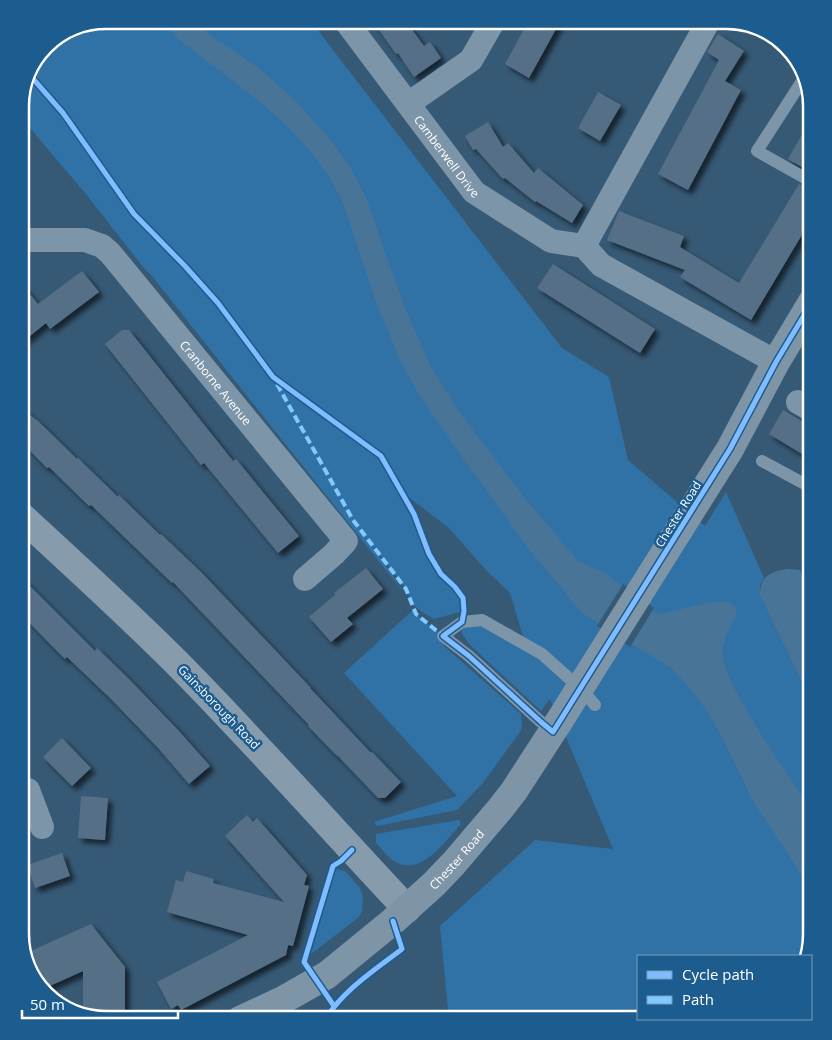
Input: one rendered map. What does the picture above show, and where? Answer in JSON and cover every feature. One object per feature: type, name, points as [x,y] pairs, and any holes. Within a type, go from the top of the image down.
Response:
[{"type":"highway","name":"Chester Road","points":[[283,1010],[317,981],[338,967],[434,884],[500,809],[556,727],[730,449],[776,362],[803,317]]},
{"type":"street","name":"Camberwell Drive","points":[[352,29],[474,192],[551,241],[584,246]]},
{"type":"street","points":[[408,104],[471,60],[489,29]]},
{"type":"street","points":[[704,29],[584,246],[601,265],[776,362]]},
{"type":"street","name":"Cranborne Avenue","points":[[29,240],[85,240],[102,246],[110,253],[346,541],[305,579]]},
{"type":"street","name":"Gainsborough Road","points":[[29,523],[103,591],[177,663],[407,909]]},
{"type":"lane","points":[[800,84],[757,151],[803,177]]},
{"type":"lane","points":[[762,461],[803,483]]},
{"type":"lane","points":[[556,727],[541,722],[469,656],[443,636],[462,622],[482,620],[542,654],[582,690],[595,705]]},
{"type":"shaded area","points":[[106,29],[317,29],[562,348],[609,377],[628,460],[705,526],[726,492],[764,578],[760,585],[760,596],[803,684],[803,934],[800,955],[637,955],[637,1011],[448,1011],[440,926],[535,840],[613,849],[550,699],[541,711],[469,644],[461,632],[465,625],[477,624],[528,647],[510,593],[485,569],[449,528],[411,499],[404,496],[414,514],[429,554],[441,574],[455,587],[463,598],[464,611],[434,619],[412,604],[406,589],[365,536],[405,594],[85,193],[29,127],[31,86],[42,63],[51,51],[63,42],[91,30]]},
{"type":"shaded area","points":[[168,29],[202,29],[260,69],[294,99],[329,138],[350,167],[366,197],[404,306],[431,367],[460,413],[524,497],[579,562],[604,572],[658,614],[713,602],[730,602],[736,607],[736,616],[726,635],[722,651],[725,667],[736,692],[763,738],[803,798],[803,879],[753,801],[723,739],[707,711],[689,687],[672,669],[582,613],[528,548],[418,393],[401,362],[377,305],[342,200],[328,175],[310,151],[283,122]]},
{"type":"shaded area","points":[[788,569],[800,570],[803,577],[803,684],[760,596],[760,589],[764,579],[776,572]]},
{"type":"shaded area","points":[[414,609],[416,614],[443,636],[444,646],[521,714],[522,727],[483,783],[457,810],[377,826],[374,822],[457,796],[344,673]]},
{"type":"shaded area","points":[[459,820],[461,824],[440,847],[424,861],[415,865],[405,865],[396,862],[376,843],[376,834]]},
{"type":"shaded area","points":[[335,869],[345,871],[360,888],[363,897],[362,911],[359,917],[311,954]]},
{"type":"pier","points":[[623,584],[654,608],[630,647],[597,626]]},
{"type":"building","points":[[378,29],[412,29],[424,46],[430,42],[441,58],[414,77],[398,53],[396,54]]},
{"type":"building","points":[[524,29],[556,29],[529,78],[505,64]]},
{"type":"building","points":[[718,34],[744,51],[725,81],[741,90],[688,190],[658,174],[719,60],[707,52]]},
{"type":"building","points":[[598,92],[621,105],[600,141],[578,128]]},
{"type":"building","points":[[488,122],[503,147],[508,143],[534,173],[538,168],[583,205],[572,223],[535,202],[505,178],[503,179],[476,149],[473,150],[465,136]]},
{"type":"building","points":[[803,133],[803,168],[788,159]]},
{"type":"building","points":[[799,184],[803,186],[803,233],[751,320],[680,277],[685,270],[607,240],[619,211],[684,236],[680,247],[739,283]]},
{"type":"building","points":[[553,264],[655,329],[640,353],[537,288]]},
{"type":"building","points":[[82,271],[99,292],[50,329],[46,323],[29,337],[29,293],[38,304]]},
{"type":"building","points":[[122,330],[129,330],[233,461],[236,459],[299,536],[278,553],[204,463],[201,465],[105,344]]},
{"type":"building","points":[[783,410],[803,422],[803,455],[769,434]]},
{"type":"building","points":[[29,414],[202,573],[371,753],[401,782],[385,798],[378,798],[173,582],[49,467],[47,468],[29,450]]},
{"type":"building","points":[[366,568],[383,589],[347,618],[353,624],[331,642],[309,617],[335,595],[334,593]]},
{"type":"building","points":[[29,585],[95,651],[97,648],[129,679],[210,766],[189,784],[159,749],[112,700],[67,657],[65,659],[29,622]]},
{"type":"building","points":[[62,738],[91,768],[72,786],[43,757]]},
{"type":"building","points":[[81,796],[108,798],[105,840],[78,838]]},
{"type":"building","points":[[247,815],[253,822],[257,818],[307,875],[304,885],[309,886],[293,946],[288,945],[286,955],[181,1010],[178,1005],[171,1009],[157,982],[248,935],[167,912],[176,880],[183,882],[186,871],[214,879],[213,883],[284,902],[225,836]]},
{"type":"building","points":[[62,853],[70,876],[35,888],[29,871],[29,864]]},
{"type":"building","points":[[91,924],[125,967],[125,1011],[96,1011],[83,1008],[83,971],[49,986],[37,968],[31,951]]},
{"type":"marked path","points":[[277,384],[353,520],[406,589],[416,614],[443,636]]},
{"type":"cycle path","points":[[34,80],[63,113],[134,214],[218,303],[273,377],[381,456],[414,514],[429,554],[441,574],[455,587],[463,598],[464,611],[462,622],[443,636],[469,656],[553,732],[730,449],[776,362],[803,317]]},
{"type":"cycle path","points":[[334,1006],[304,962],[333,866],[352,850]]},
{"type":"cycle path","points":[[331,1011],[350,990],[402,949],[393,921]]}]
